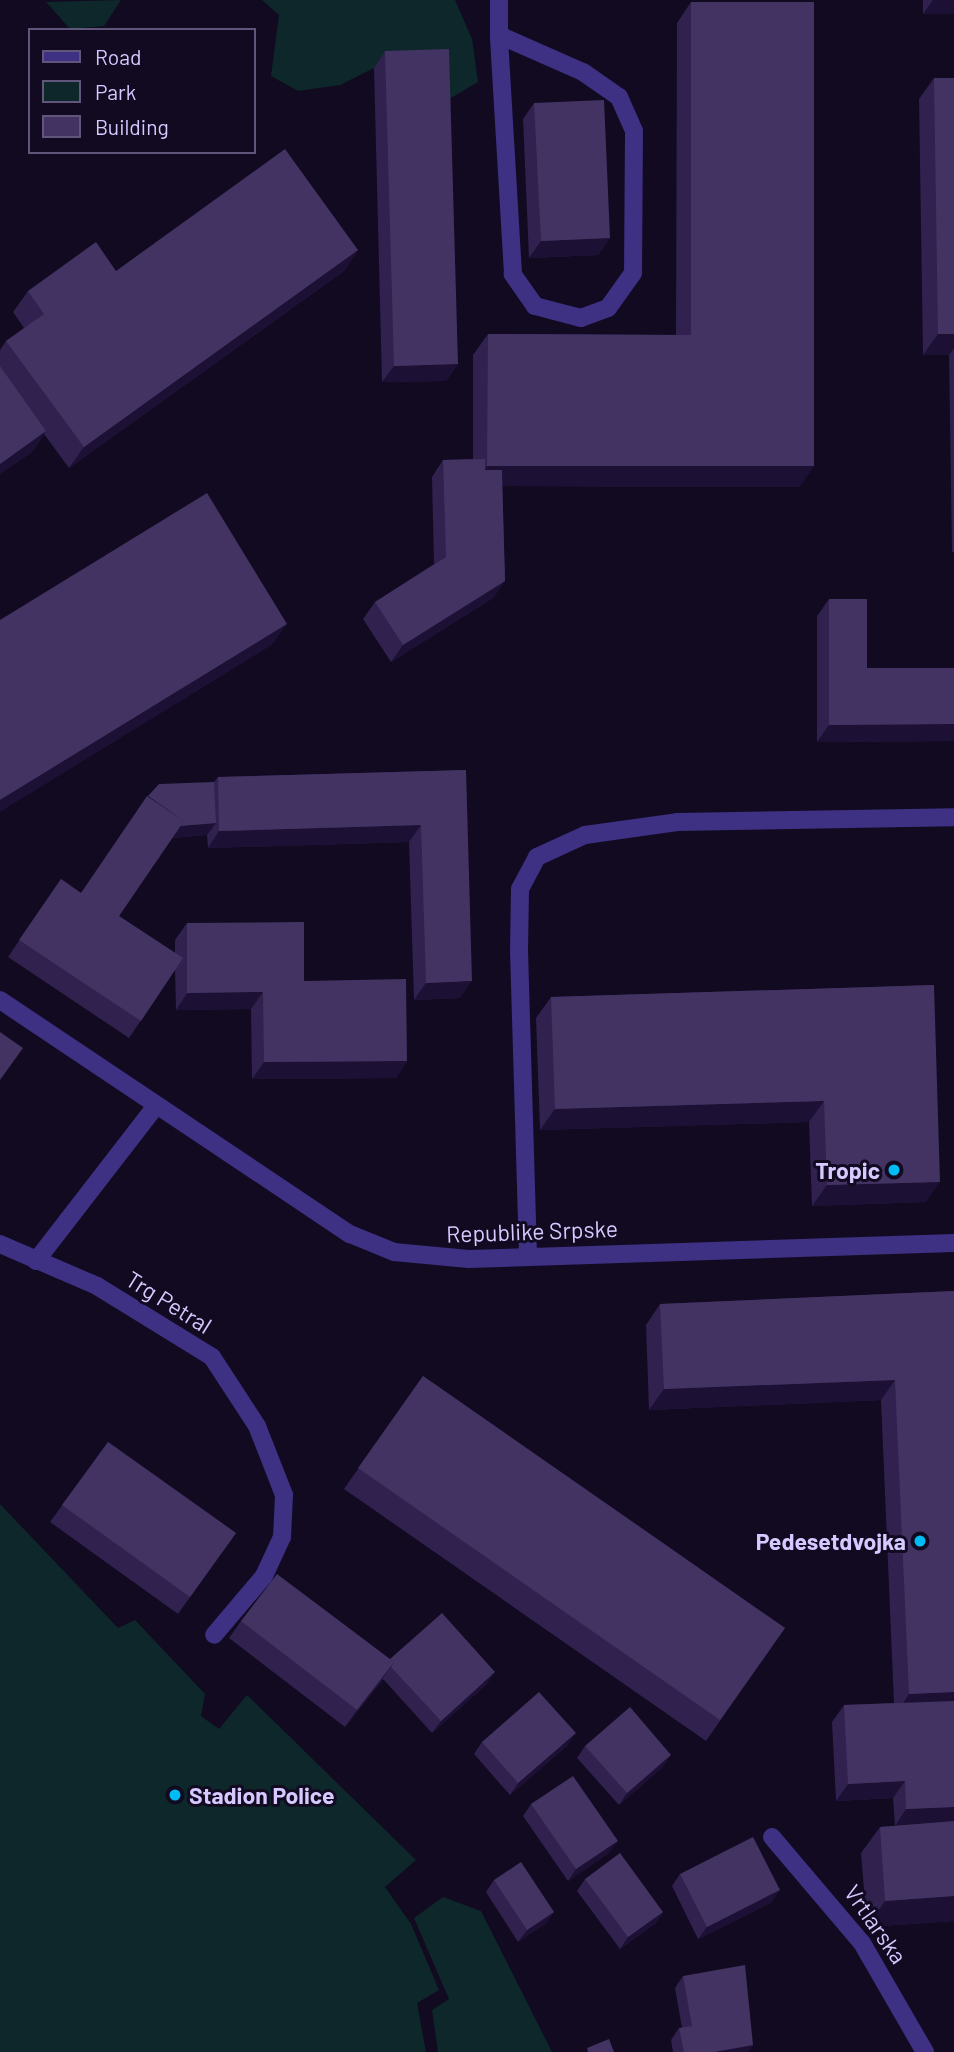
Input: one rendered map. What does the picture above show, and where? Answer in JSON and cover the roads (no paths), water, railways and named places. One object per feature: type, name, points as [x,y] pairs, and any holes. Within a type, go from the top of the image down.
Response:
[{"type":"street","points":[[499,0],[499,35],[513,274],[535,306],[581,318],[608,308],[633,273],[634,131],[619,97],[583,72],[499,35]]},
{"type":"street","points":[[528,1254],[519,952],[520,889],[537,857],[585,835],[677,822],[954,817]]},
{"type":"street","name":"Republike Srpske","points":[[0,1000],[155,1107],[350,1234],[394,1252],[424,1259],[954,1243]]},
{"type":"street","points":[[36,1261],[155,1107]]},
{"type":"street","name":"Trg Petral","points":[[0,1244],[97,1286],[212,1357],[257,1426],[284,1495],[282,1537],[264,1576],[214,1635]]},
{"type":"street","name":"Vrtlarska","points":[[772,1837],[862,1943],[925,2052]]},
{"type":"place","name":"Tropic","points":[[894,1170]]},
{"type":"place","name":"Pedesetdvojka","points":[[920,1541]]},
{"type":"place","name":"Stadion Police","points":[[175,1795]]}]
